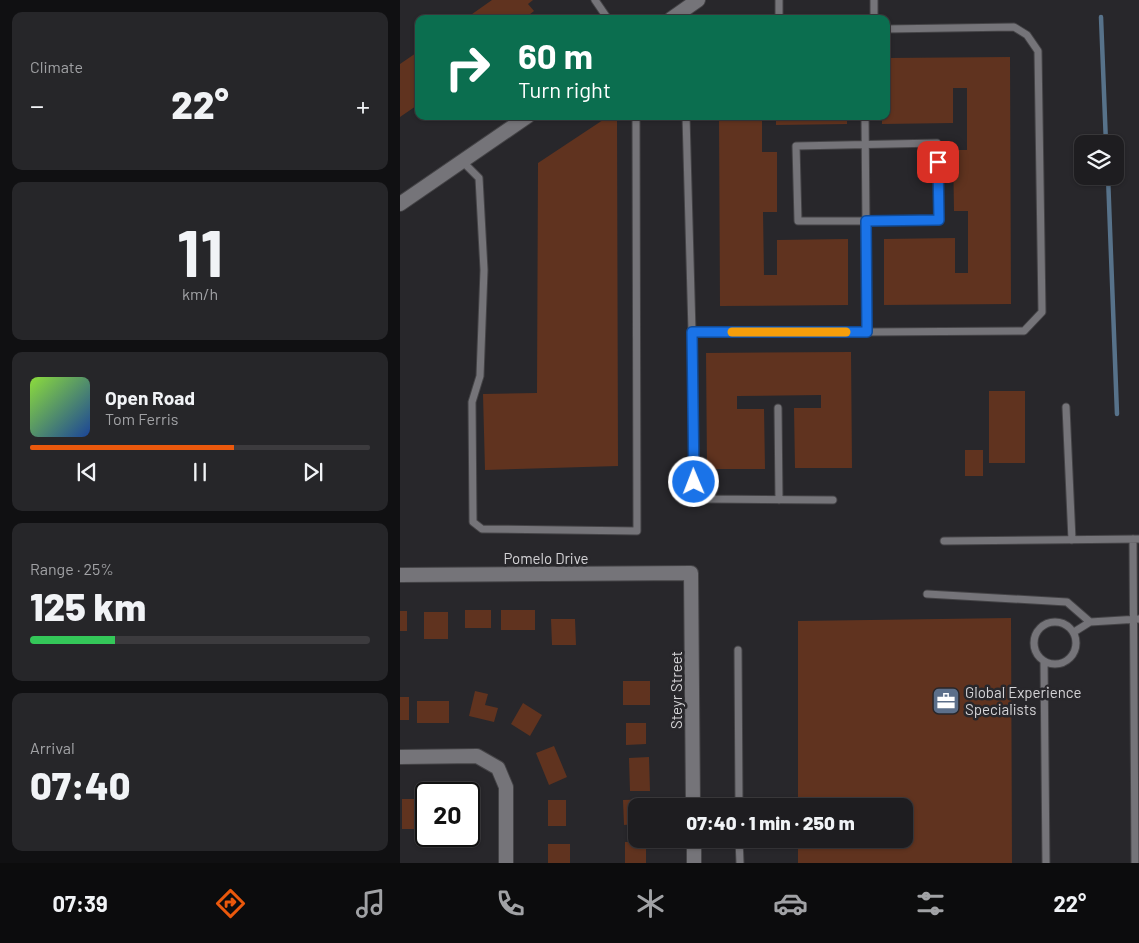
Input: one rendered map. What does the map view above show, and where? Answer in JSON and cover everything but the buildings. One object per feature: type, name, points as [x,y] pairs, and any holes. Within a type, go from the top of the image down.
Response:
[{"type":"street","points":[[677,15],[698,0]]},
{"type":"street","points":[[400,204],[522,120]]},
{"type":"street","name":"Pomelo Drive","points":[[400,575],[691,573]]},
{"type":"street","name":"Steyr Street","points":[[691,573],[693,798]]},
{"type":"street","points":[[400,757],[477,756],[498,768],[506,787],[506,863]]},
{"type":"street","points":[[694,848],[694,863]]},
{"type":"lane","points":[[595,0],[605,15]]},
{"type":"lane","points":[[779,0],[779,15]]},
{"type":"lane","points":[[874,0],[874,15]]},
{"type":"lane","points":[[692,332],[1024,331],[1042,312],[1038,51],[1027,35],[1014,27],[890,29]]},
{"type":"lane","points":[[462,161],[479,178],[484,270],[480,376],[472,402],[473,522],[482,529],[637,531],[636,120]]},
{"type":"lane","points":[[686,120],[694,482],[708,499],[833,500]]},
{"type":"lane","points":[[865,120],[867,332]]},
{"type":"lane","points":[[937,143],[939,220],[798,221],[796,146],[864,144],[937,143]]},
{"type":"lane","points":[[1066,407],[1072,540]]},
{"type":"lane","points":[[778,408],[779,500]]},
{"type":"lane","points":[[944,541],[1136,539],[1135,863]]},
{"type":"lane","points":[[927,594],[1067,602],[1090,622]]},
{"type":"lane","points":[[1074,632],[1090,622],[1136,619]]},
{"type":"lane","points":[[1044,661],[1055,664],[1063,663],[1069,660],[1076,647],[1077,640],[1074,632],[1064,623],[1050,622],[1039,629],[1035,636],[1035,649],[1044,661],[1046,863]]},
{"type":"lane","points":[[738,650],[739,798]]},
{"type":"lane","points":[[739,848],[740,863]]},
{"type":"waterway","points":[[1101,17],[1106,135]]},
{"type":"waterway","points":[[1108,185],[1117,414]]},
{"type":"slow traffic","points":[[732,332],[846,332]]},
{"type":"place","name":"Global Experience Specialists","points":[[946,701]]},
{"type":"route","points":[[694,482],[692,332],[867,332],[866,221],[939,220],[938,162]]}]
